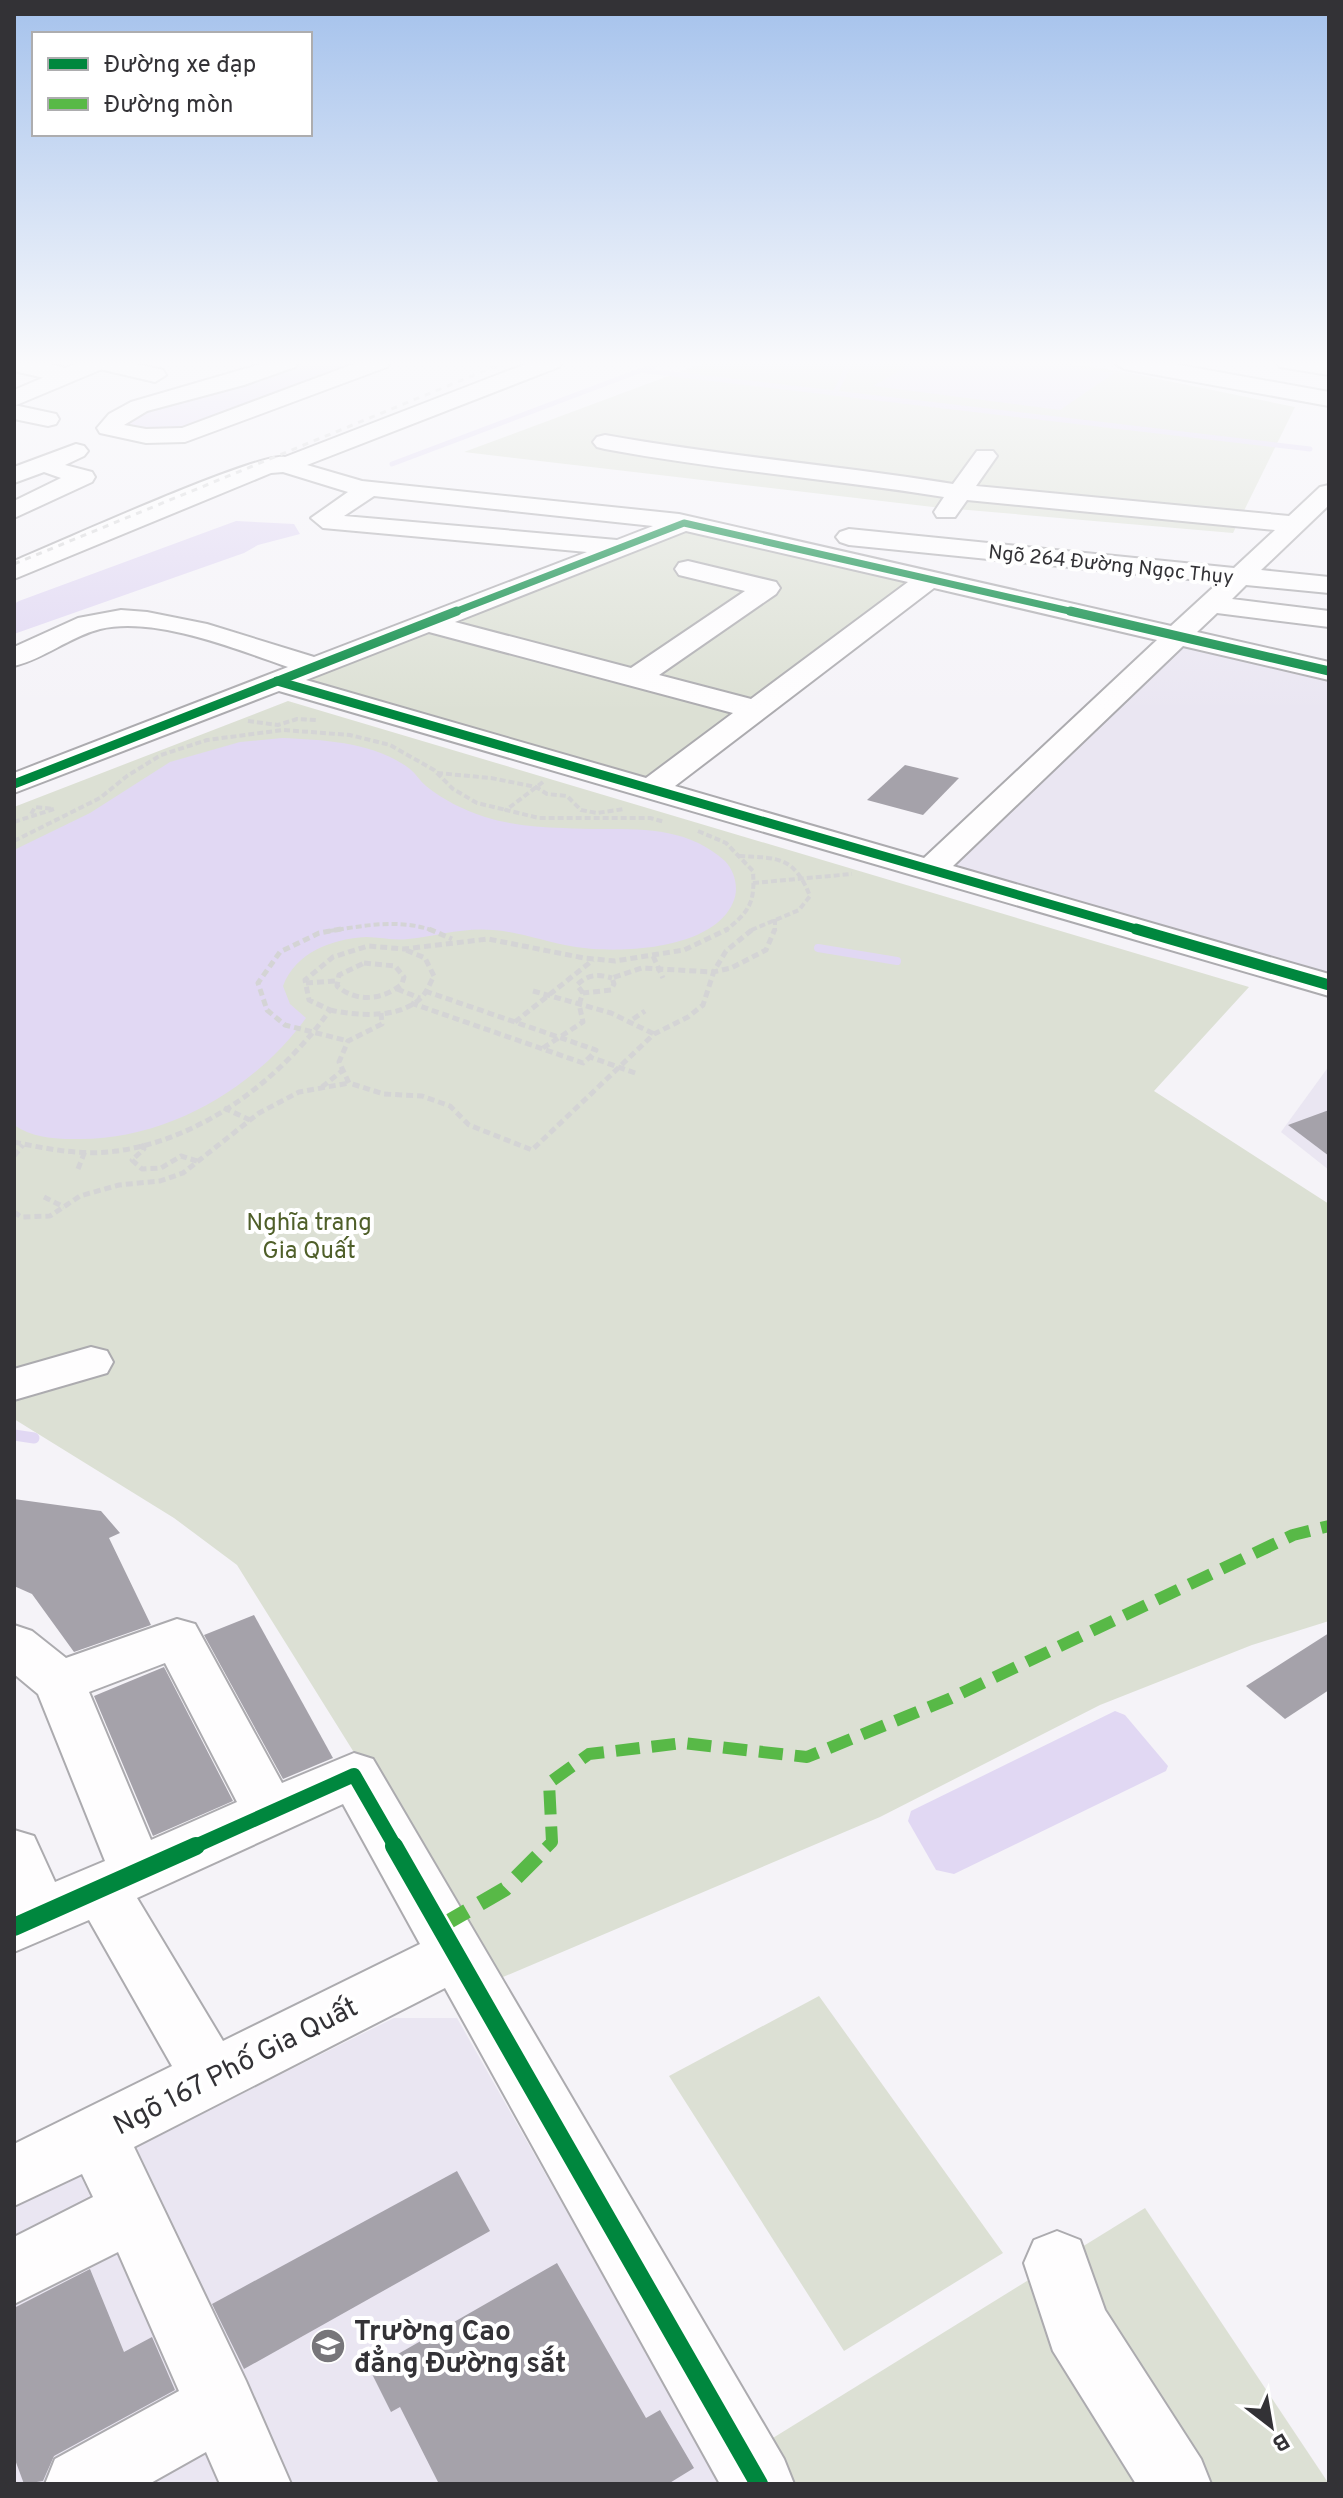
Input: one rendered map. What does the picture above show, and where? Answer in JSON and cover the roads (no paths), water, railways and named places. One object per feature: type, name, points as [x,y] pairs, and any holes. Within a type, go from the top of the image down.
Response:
[{"type":"street","points":[[14,511],[80,479]]},
{"type":"street","points":[[14,571],[234,479]]},
{"type":"street","name":"Ngõ 264 Đường Ngọc Thụy","points":[[326,479],[369,489],[577,509],[684,523],[1329,585]]},
{"type":"street","points":[[922,545],[969,479]]},
{"type":"street","points":[[1008,479],[1295,524]]},
{"type":"street","points":[[1064,479],[1071,479]]},
{"type":"street","points":[[369,489],[324,518],[332,523],[622,547]]},
{"type":"street","points":[[930,870],[1328,494]]},
{"type":"street","points":[[14,784],[684,523],[1329,671]]},
{"type":"street","points":[[636,678],[767,588],[688,569]]},
{"type":"street","points":[[642,807],[757,710],[929,579]]},
{"type":"street","points":[[1210,604],[1329,619]]},
{"type":"street","points":[[14,658],[97,621],[143,618],[260,648],[315,667]]},
{"type":"street","points":[[427,623],[757,710]]},
{"type":"street","points":[[277,681],[642,807],[930,870],[1329,985]]},
{"type":"street","points":[[14,1385],[91,1362]]},
{"type":"street","points":[[59,1682],[177,1638],[259,1791]]},
{"type":"street","points":[[14,1645],[59,1682],[114,1869],[211,2077]]},
{"type":"street","points":[[14,1853],[28,1921],[114,1869],[354,1775],[759,2484]]},
{"type":"street","name":"Ngõ 167 Phố Gia Quất","points":[[14,2176],[456,1954]]},
{"type":"street","points":[[96,2135],[256,2484]]},
{"type":"street","points":[[14,2272],[132,2210]]},
{"type":"street","points":[[1057,2263],[1077,2327],[1176,2484]]},
{"type":"street","points":[[80,2484],[222,2405]]},
{"type":"waterway","points":[[818,948],[897,961]]},
{"type":"waterway","points":[[14,1435],[34,1438]]},
{"type":"railway","points":[[14,564],[222,479]]},
{"type":"place","name":"Trường Cao đẳng Đường sắt","points":[[328,2346]]},
{"type":"park label","name":"Nghĩa trang Gia Quất","points":[[309,1236]]}]
